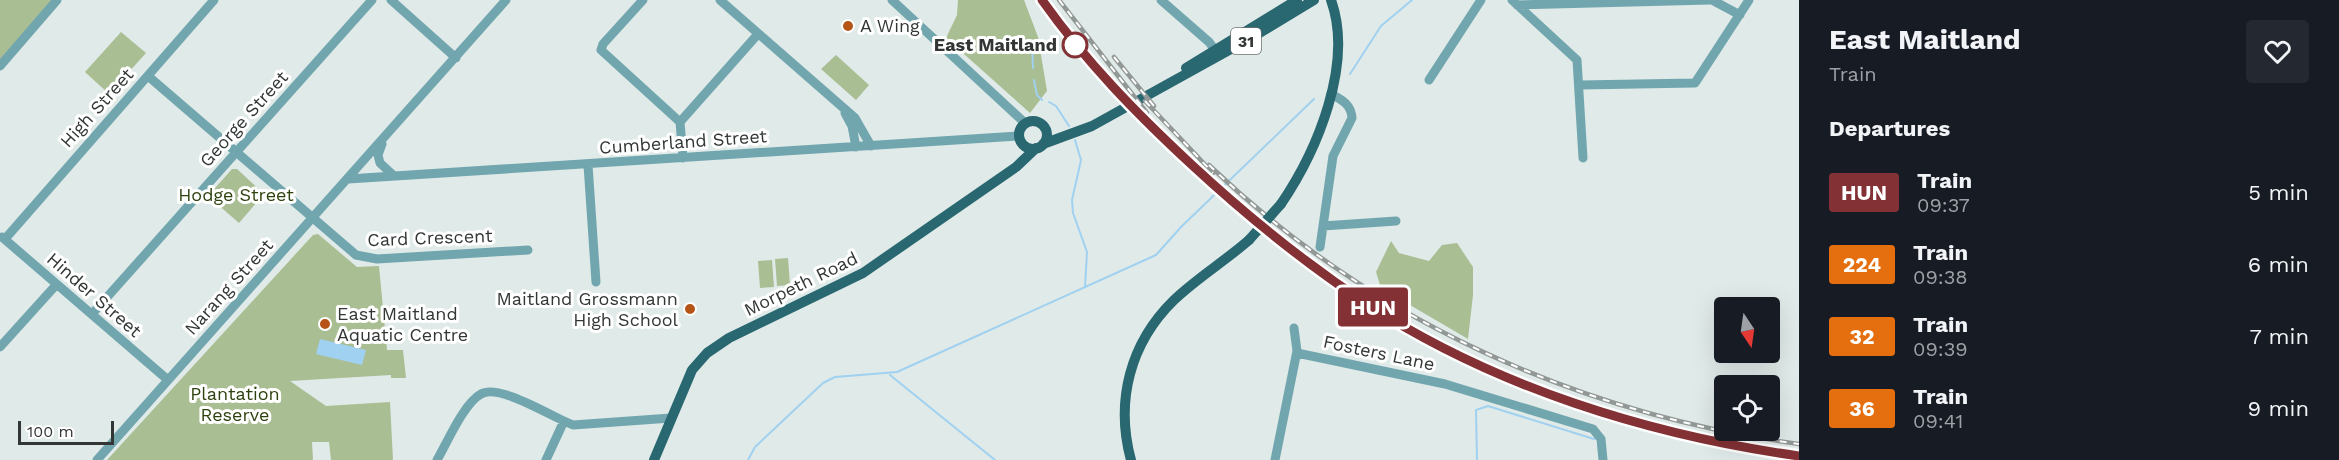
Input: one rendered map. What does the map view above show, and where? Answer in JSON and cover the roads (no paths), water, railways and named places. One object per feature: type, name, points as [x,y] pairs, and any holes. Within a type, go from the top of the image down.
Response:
[{"type":"main road","name":"31","points":[[1040,146],[1066,134],[1092,126],[1175,78],[1296,0]]},
{"type":"main road","name":"31","points":[[1217,52],[1314,0]]},
{"type":"main road","points":[[1131,460],[1124,416],[1126,387],[1143,340],[1174,300],[1249,240],[1281,204],[1322,126],[1331,94],[1338,37],[1331,0]]},
{"type":"main road","points":[[1025,123],[1035,121],[1066,134]]},
{"type":"main road","name":"31","points":[[1022,141],[1025,123]]},
{"type":"main road","points":[[1022,141],[1040,146],[1047,136],[1043,124]]},
{"type":"main road","name":"Morpeth Road","points":[[1007,173],[1018,159],[1022,141]]},
{"type":"main road","name":"Morpeth Road","points":[[654,460],[692,370],[707,353],[729,338],[863,273],[1007,173],[1040,146]]},
{"type":"street","points":[[0,66],[57,0]]},
{"type":"street","name":"High Street","points":[[2,237],[214,0]]},
{"type":"street","name":"George Street","points":[[92,314],[372,0]]},
{"type":"street","points":[[391,0],[456,58]]},
{"type":"street","name":"Narang Street","points":[[97,460],[506,0]]},
{"type":"street","points":[[643,0],[603,44],[601,50],[680,122],[683,158]]},
{"type":"street","points":[[720,0],[859,123],[871,146]]},
{"type":"street","points":[[892,0],[1025,123]]},
{"type":"street","points":[[1161,0],[1217,52]]},
{"type":"street","points":[[1429,80],[1481,0]]},
{"type":"street","points":[[1514,2],[1711,0],[1740,15]]},
{"type":"street","points":[[1580,85],[1695,83],[1749,0]]},
{"type":"street","points":[[1514,2],[1577,60],[1583,158]]},
{"type":"street","points":[[680,122],[758,34]]},
{"type":"street","points":[[148,76],[312,219]]},
{"type":"street","points":[[1320,247],[1332,156],[1352,118],[1349,107],[1344,101],[1331,94]]},
{"type":"street","points":[[841,107],[852,126],[856,147]]},
{"type":"street","points":[[385,136],[378,159],[383,168],[393,175]]},
{"type":"street","name":"Cumberland Street","points":[[348,179],[871,146],[1022,141]]},
{"type":"street","points":[[588,165],[596,282]]},
{"type":"street","name":"Card Crescent","points":[[312,219],[350,252],[370,259],[528,250]]},
{"type":"street","points":[[1323,226],[1396,221]]},
{"type":"street","name":"Hinder Street","points":[[2,237],[168,380]]},
{"type":"street","points":[[0,347],[56,285]]},
{"type":"street","points":[[1275,460],[1297,353],[1294,328]]},
{"type":"street","name":"Fosters Lane","points":[[1297,353],[1444,384],[1593,429],[1601,439],[1603,460]]},
{"type":"street","points":[[437,460],[472,402],[481,393],[492,391],[505,394],[573,424],[671,418]]},
{"type":"street","points":[[546,460],[564,421]]},
{"type":"water","points":[[320,339],[366,350],[362,365],[316,354]]},
{"type":"waterway","points":[[1350,74],[1381,26],[1412,0]]},
{"type":"waterway","points":[[1032,43],[1033,68]]},
{"type":"waterway","points":[[1034,80],[1037,95],[1042,100]]},
{"type":"waterway","points":[[748,460],[755,447],[823,383],[835,377],[897,372],[1156,255],[1181,227],[1314,99]]},
{"type":"waterway","points":[[1049,102],[1056,106],[1069,126]]},
{"type":"waterway","points":[[1075,140],[1081,160],[1072,200],[1073,213],[1087,252],[1085,287]]},
{"type":"waterway","points":[[890,375],[995,460]]},
{"type":"waterway","points":[[1477,460],[1476,410],[1488,406],[1594,439]]},
{"type":"railway","points":[[1042,0],[1075,44],[1111,85],[1149,124],[1231,200],[1320,271],[1367,304],[1416,334],[1520,383],[1630,421],[1743,447],[1799,456]]},
{"type":"railway","points":[[1059,0],[1147,113]]},
{"type":"railway","points":[[1114,57],[1154,106]]},
{"type":"railway","points":[[1145,101],[1213,173]]},
{"type":"railway","points":[[1209,165],[1272,220],[1338,270],[1409,313],[1482,351],[1558,383],[1636,410],[1717,430],[1799,444]]},
{"type":"train","name":"HUN","points":[[1042,0],[1098,73],[1174,149],[1288,247],[1369,305],[1408,328],[1495,371],[1558,396],[1646,425],[1718,442],[1799,456]]},
{"type":"place","name":"A Wing","points":[[848,26]]},
{"type":"place","name":"East Maitland","points":[[1075,45]]},
{"type":"place","name":"Maitland Grossmann High School","points":[[690,309]]},
{"type":"place","name":"East Maitland Aquatic Centre","points":[[325,324]]},
{"type":"park label","name":"Hodge Street","points":[[236,195]]},
{"type":"park label","name":"Plantation Reserve","points":[[235,404]]}]
